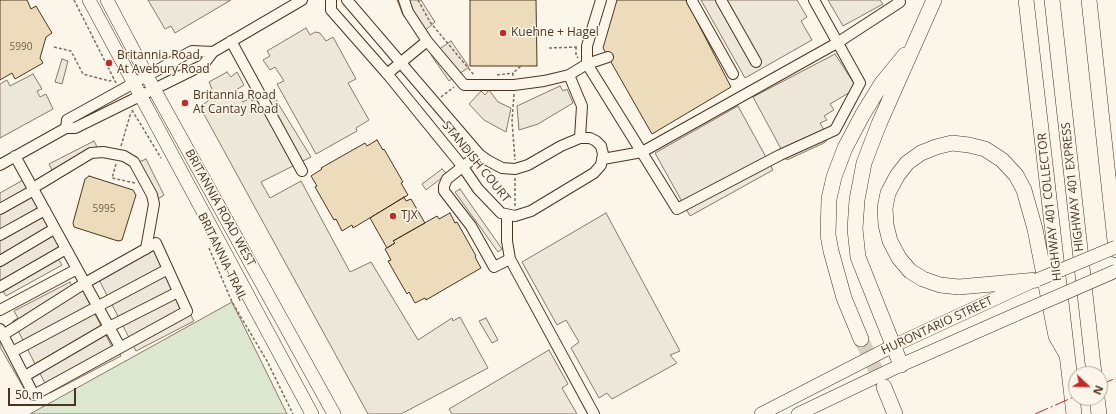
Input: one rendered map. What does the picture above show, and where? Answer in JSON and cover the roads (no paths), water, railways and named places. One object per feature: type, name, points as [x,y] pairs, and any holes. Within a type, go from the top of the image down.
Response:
[{"type":"highway","points":[[901,365],[858,257],[855,229],[856,200],[864,163],[879,124],[934,0]]},
{"type":"highway","name":"HIGHWAY 401 COLLECTOR","points":[[1026,0],[1074,414]]},
{"type":"highway","name":"HIGHWAY 401 EXPRESS","points":[[1052,0],[1093,366]]},
{"type":"highway","points":[[1089,0],[1116,248]]},
{"type":"highway","points":[[861,339],[844,298],[831,251],[828,235],[829,199],[834,178],[845,148],[863,114],[882,83],[917,41]]},
{"type":"highway","points":[[1037,280],[1013,285],[959,287],[940,285],[917,275],[899,258],[890,241],[886,225],[885,208],[888,193],[897,176],[907,163],[921,153],[952,143],[985,149],[1002,160],[1016,175],[1024,190],[1034,228],[1056,336],[1067,354]]},
{"type":"highway","points":[[884,386],[895,414]]},
{"type":"main road","name":"BRITANNIA ROAD WEST","points":[[89,0],[140,79]]},
{"type":"main road","name":"BRITANNIA ROAD WEST","points":[[107,0],[140,79],[312,414]]},
{"type":"main road","name":"BRITANNIA ROAD WEST","points":[[147,93],[334,414]]},
{"type":"main road","points":[[1037,280],[1116,248]]},
{"type":"main road","name":"HURONTARIO STREET","points":[[798,414],[901,365],[1116,271]]},
{"type":"main road","name":"HURONTARIO STREET","points":[[761,414],[1013,285]]},
{"type":"street","points":[[0,165],[66,128],[75,128],[203,64],[213,52],[302,0]]},
{"type":"street","name":"STANDISH COURT","points":[[331,0],[331,10],[387,74],[497,210],[511,216],[530,211],[594,173],[601,165],[603,159]]},
{"type":"street","name":"STANDISH COURT","points":[[347,0],[402,62],[479,154],[502,168],[516,169],[528,165],[561,146],[580,138]]},
{"type":"street","points":[[404,0],[408,12],[427,41],[464,85],[514,85],[544,81],[569,75],[587,64],[608,57]]},
{"type":"street","points":[[601,0],[587,46],[587,64],[677,209],[780,155],[835,130],[860,83],[814,0]]},
{"type":"street","points":[[721,0],[756,62]]},
{"type":"street","points":[[569,75],[582,106],[580,138],[590,138],[596,141],[601,146],[603,159],[642,152],[837,42],[900,2],[898,0]]},
{"type":"street","points":[[692,1],[733,74]]},
{"type":"street","points":[[231,41],[302,171]]},
{"type":"street","points":[[387,74],[427,41]]},
{"type":"street","points":[[66,128],[67,120],[192,51],[213,52]]},
{"type":"street","points":[[0,209],[91,153],[103,152],[119,154],[134,162],[152,195],[154,204],[146,249]]},
{"type":"street","points":[[479,154],[445,182],[446,194],[471,226],[494,267],[510,259]]},
{"type":"street","points":[[15,156],[120,347]]},
{"type":"street","points":[[0,235],[45,210]]},
{"type":"street","points":[[511,216],[507,241],[510,259],[594,414]]},
{"type":"street","points":[[0,261],[54,229]]},
{"type":"street","points":[[156,244],[187,311],[34,395],[2,332],[146,249],[156,244]]},
{"type":"street","points":[[0,288],[66,249]]},
{"type":"street","points":[[0,310],[77,269]]},
{"type":"street","points":[[12,352],[168,269]]},
{"type":"street","points":[[25,376],[109,327],[178,292]]},
{"type":"tunnel","points":[[861,339],[884,387]]},
{"type":"place","name":"Kuehne + Hagel","points":[[503,33]]},
{"type":"place","name":"Britannia Road At Avebury Road","points":[[109,63]]},
{"type":"place","name":"Britannia Road At Cantay Road","points":[[185,103]]},
{"type":"place","name":"TJX","points":[[393,216]]}]
